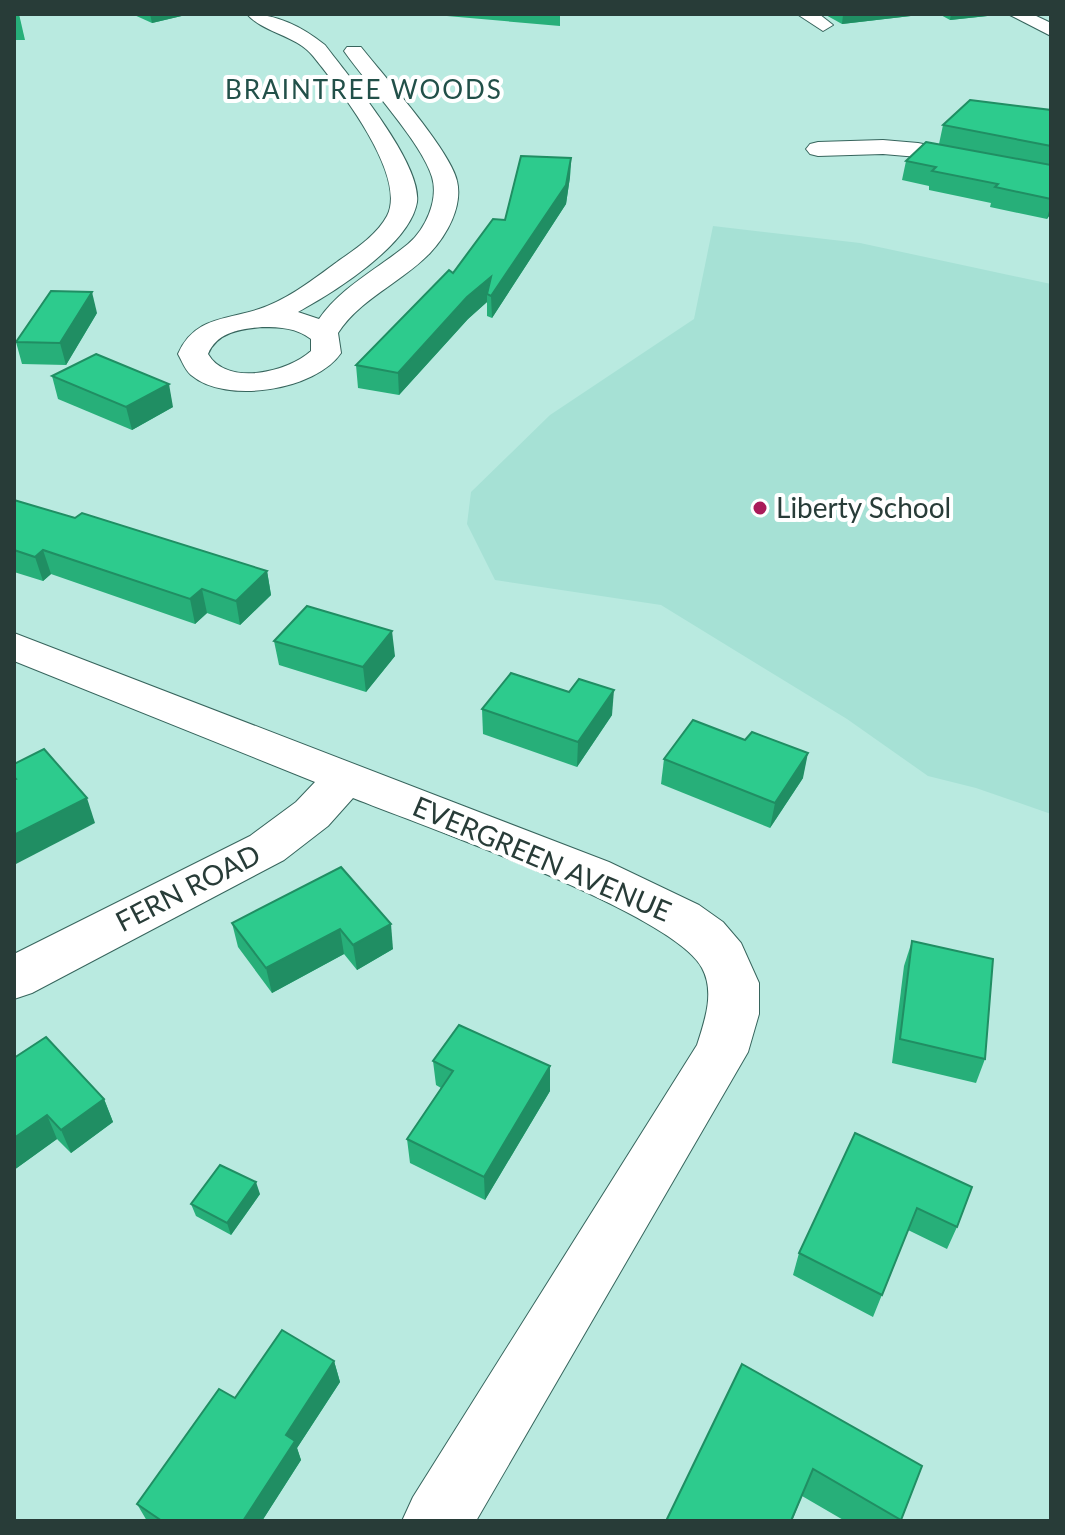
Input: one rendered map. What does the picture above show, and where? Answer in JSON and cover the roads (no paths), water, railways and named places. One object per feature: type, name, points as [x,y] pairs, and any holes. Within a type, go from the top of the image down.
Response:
[{"type":"street","points":[[256,14],[308,40],[354,99],[403,173],[405,197],[402,212],[388,233],[353,264],[301,300],[262,318]]},
{"type":"street","points":[[296,14],[344,40],[389,96],[442,171],[446,196],[443,213],[421,247],[340,309],[323,334]]},
{"type":"street","points":[[806,14],[823,25]]},
{"type":"street","points":[[1017,14],[1051,30]]},
{"type":"street","points":[[354,99],[389,96]]},
{"type":"street","points":[[818,149],[918,150],[1051,176]]},
{"type":"street","points":[[262,318],[295,320],[323,334],[328,347],[322,358],[290,376],[242,381],[211,374],[198,366],[193,354],[202,337],[228,324],[262,318]]},
{"type":"street","name":"EVERGREEN AVENUE","points":[[14,646],[539,853],[676,915],[701,931],[717,949],[737,988],[737,1008],[721,1052],[437,1521]]},
{"type":"street","name":"FERN ROAD","points":[[14,978],[267,848],[312,814],[347,776]]},
{"type":"place","name":"Liberty School","points":[[760,508]]},
{"type":"district","name":"BRAINTREE WOODS","points":[[364,90]]}]
